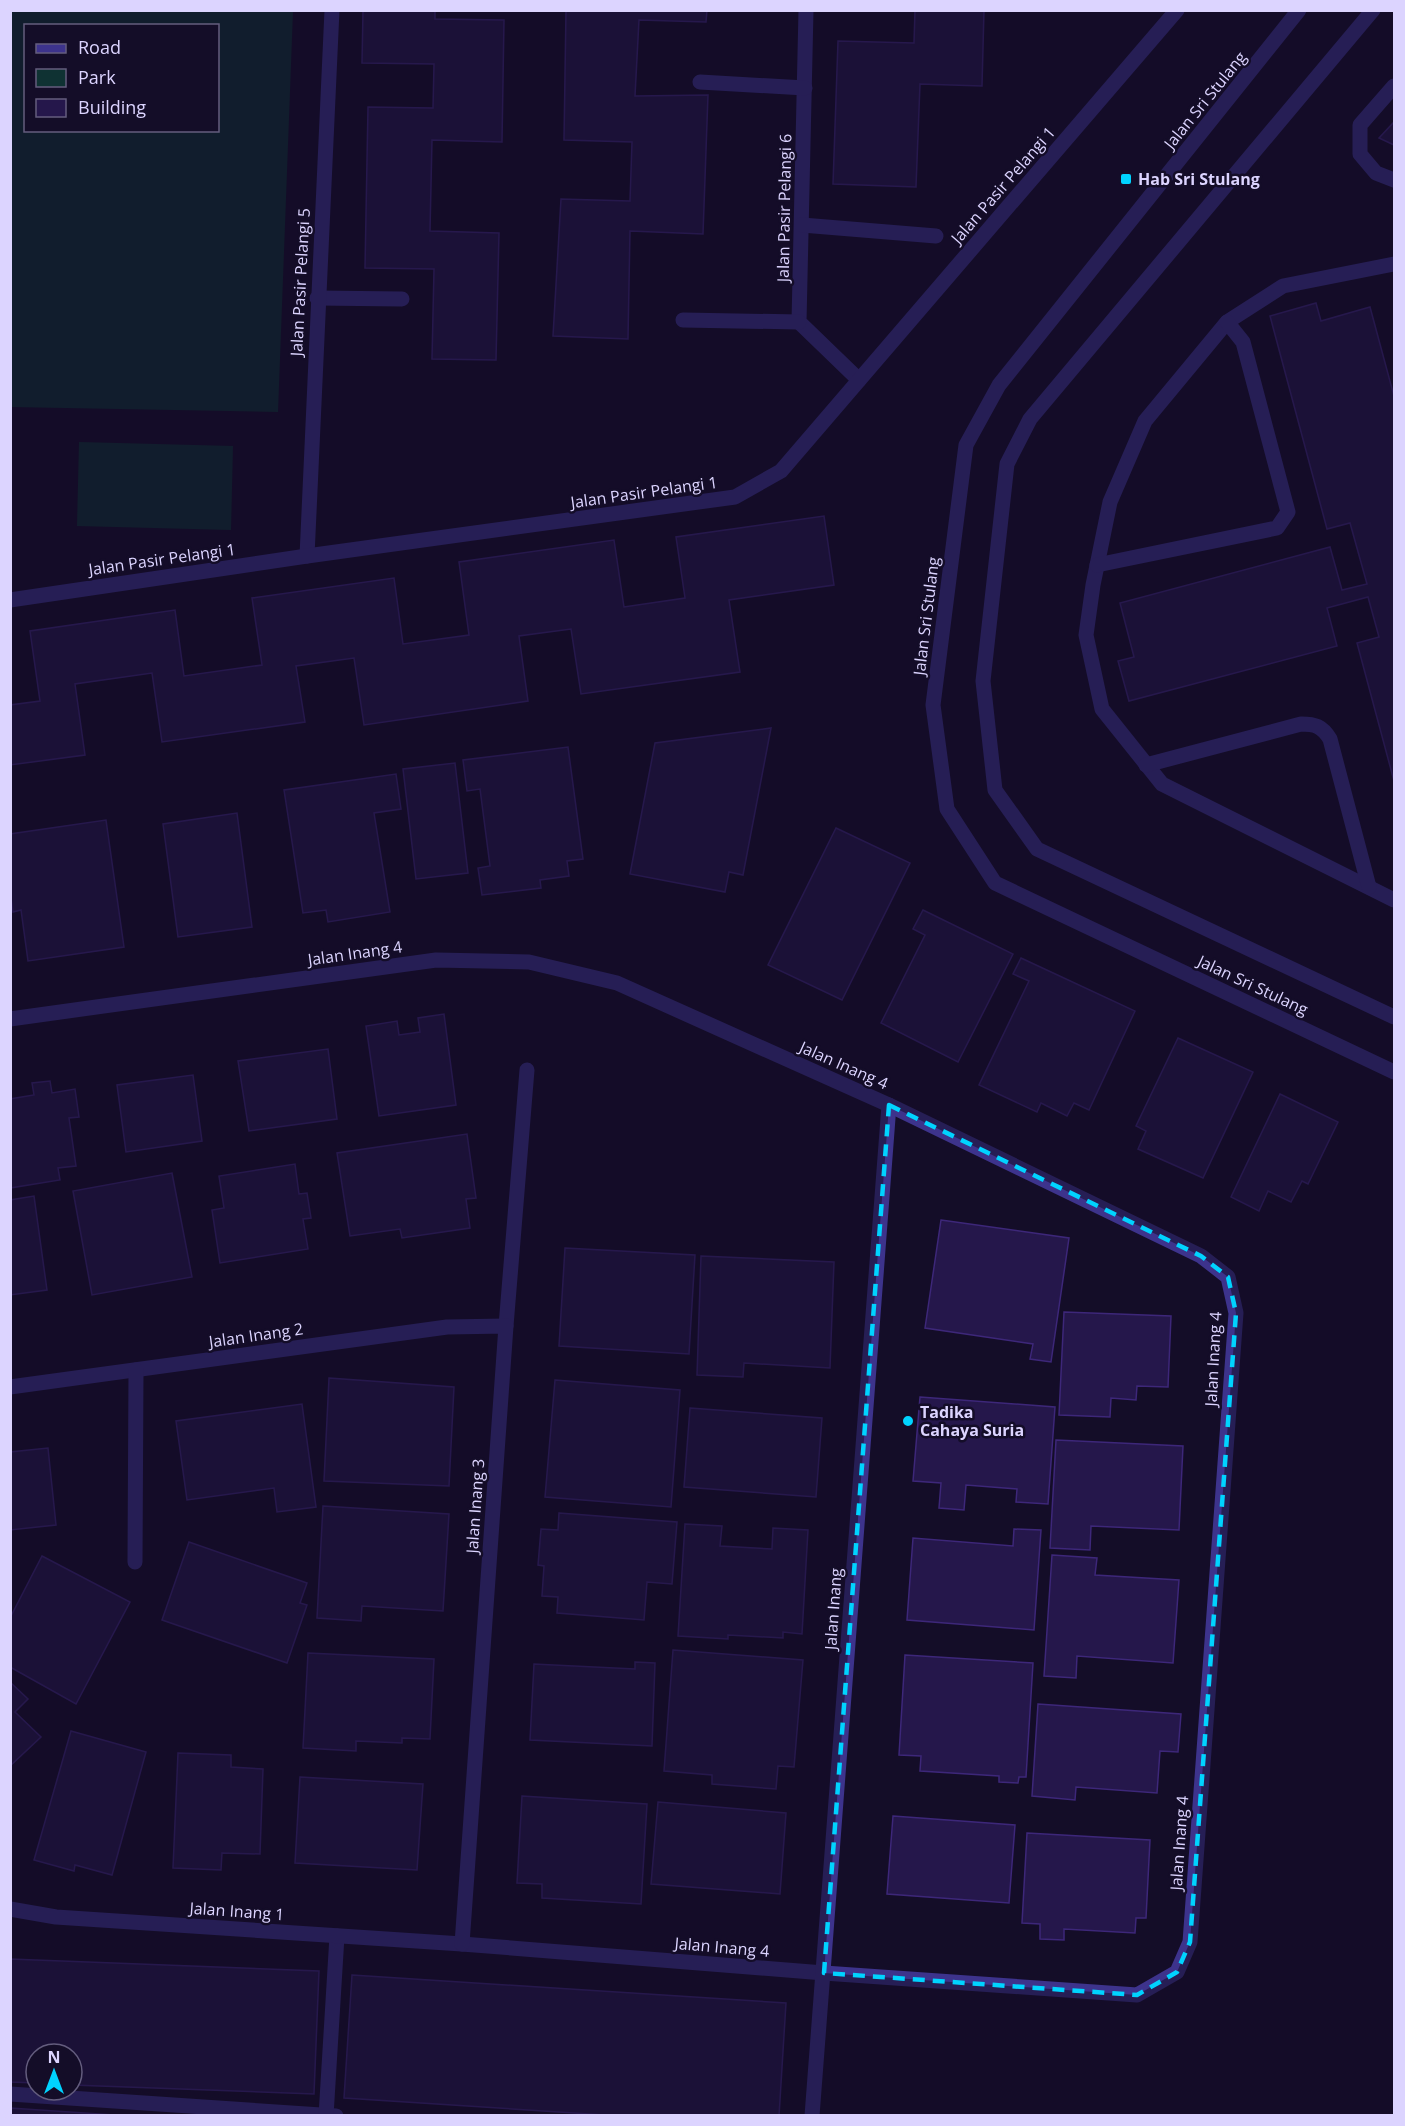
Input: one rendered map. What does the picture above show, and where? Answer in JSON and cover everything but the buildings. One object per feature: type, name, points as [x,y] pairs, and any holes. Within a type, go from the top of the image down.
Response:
[{"type":"street","name":"Jalan Pasir Pelangi 5","points":[[307,556],[317,298],[332,10]]},
{"type":"street","name":"Jalan Pasir Pelangi 6","points":[[799,322],[806,10]]},
{"type":"street","name":"Jalan Pasir Pelangi 1","points":[[10,600],[735,497],[781,471],[1177,10]]},
{"type":"street","name":"Jalan Sri Stulang","points":[[1299,10],[999,385],[966,445],[933,705],[947,808],[995,883],[1395,1072]]},
{"type":"street","name":"Jalan Sri Stulang","points":[[1373,10],[1030,419],[1007,464],[983,681],[995,790],[1036,849],[1395,1017]]},
{"type":"street","points":[[700,82],[805,88]]},
{"type":"street","points":[[1395,86],[1360,125],[1360,154],[1376,173],[1395,180]]},
{"type":"street","points":[[802,225],[936,236]]},
{"type":"street","points":[[1395,264],[1283,286],[1227,322],[1145,421],[1110,502],[1086,635],[1102,709],[1162,784],[1395,900]]},
{"type":"street","points":[[317,298],[402,299]]},
{"type":"street","points":[[683,320],[799,322],[859,380]]},
{"type":"street","points":[[1097,565],[1277,528],[1288,512],[1243,342],[1227,322]]},
{"type":"street","points":[[1146,765],[1300,723],[1313,723],[1323,728],[1330,739],[1368,887]]},
{"type":"street","name":"Jalan Inang 4","points":[[10,1019],[436,960],[528,962],[617,983],[889,1105],[1201,1256],[1228,1276],[1236,1313],[1191,1930],[1190,1942],[1177,1972],[1137,1995],[462,1944]]},
{"type":"street","name":"Jalan Inang 3","points":[[462,1944],[506,1326],[527,1070]]},
{"type":"street","name":"Jalan Inang","points":[[812,2115],[889,1105]]},
{"type":"street","name":"Jalan Inang 2","points":[[10,1387],[447,1327],[506,1326]]},
{"type":"street","points":[[135,1562],[136,1370]]},
{"type":"street","name":"Jalan Inang 1","points":[[10,1909],[56,1917],[462,1944]]},
{"type":"street","points":[[326,2115],[337,1936]]},
{"type":"street","points":[[10,2094],[336,2115]]},
{"type":"highlighted area","points":[[889,1105],[1201,1256],[1228,1277],[1236,1313],[1190,1942],[1177,1972],[1137,1995],[824,1973]]},
{"type":"green space","points":[[11,10],[293,11],[278,412],[11,407]]},
{"type":"green space","points":[[79,442],[233,446],[231,530],[77,526]]},
{"type":"place","name":"Hab Sri Stulang","points":[[1126,179]]},
{"type":"place","name":"Tadika Cahaya Suria","points":[[908,1421]]}]
